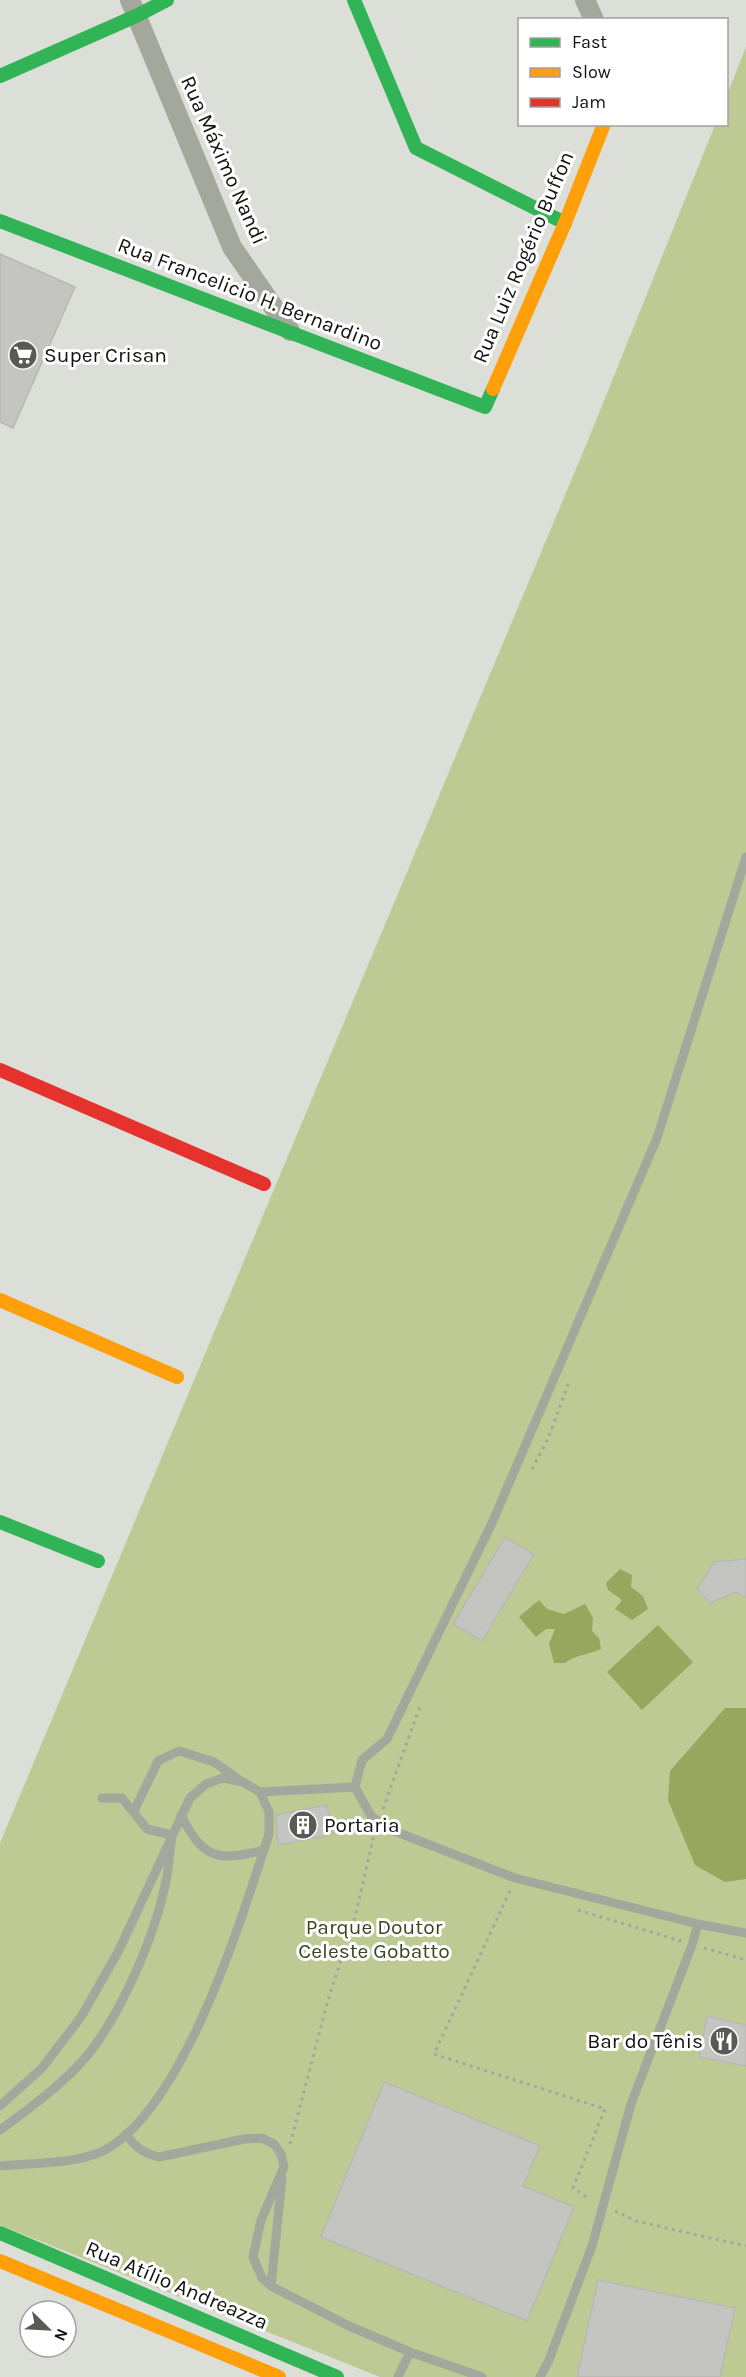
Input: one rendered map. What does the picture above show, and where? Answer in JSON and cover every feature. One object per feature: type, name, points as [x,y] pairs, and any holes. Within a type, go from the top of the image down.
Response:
[{"type":"street","points":[[0,76],[133,8],[167,0]]},
{"type":"street","points":[[354,0],[416,148],[565,223]]},
{"type":"street","points":[[585,0],[593,18]]},
{"type":"street","name":"Rua Máximo Nandi","points":[[133,8],[232,247],[290,331]]},
{"type":"street","name":"Rua Luiz Rogério Buffon","points":[[484,407],[565,223],[603,126]]},
{"type":"street","name":"Rua Francelicio H. Bernardino","points":[[0,221],[484,407]]},
{"type":"street","points":[[0,1070],[264,1184]]},
{"type":"street","points":[[0,1300],[177,1377]]},
{"type":"street","points":[[0,1522],[98,1561]]},
{"type":"street","name":"Rua Atílio Andreazza","points":[[0,2233],[338,2377]]},
{"type":"street","points":[[0,2260],[279,2377]]},
{"type":"lane","points":[[746,857],[657,1138],[492,1523],[387,1739],[362,1760],[355,1787],[371,1816],[378,1822],[394,1831],[515,1878],[698,1924],[746,1933]]},
{"type":"lane","points":[[134,1811],[158,1761],[179,1750],[214,1762],[260,1792],[355,1787]]},
{"type":"lane","points":[[0,2106],[42,2068],[81,2017],[118,1952],[190,1798],[206,1784],[223,1778],[243,1782]]},
{"type":"lane","points":[[0,2166],[83,2157],[104,2150],[126,2134],[155,2100],[193,2037],[215,1988],[264,1850],[269,1834],[269,1812],[260,1792]]},
{"type":"lane","points":[[102,1798],[122,1798],[147,1829],[172,1836]]},
{"type":"lane","points":[[181,1815],[193,1838],[206,1851],[221,1856],[240,1856],[264,1850]]},
{"type":"lane","points":[[0,2130],[31,2108],[76,2069],[103,2035],[137,1966],[157,1914],[167,1876],[172,1836]]},
{"type":"lane","points":[[540,2377],[549,2360],[592,2246],[631,2104],[698,1924]]},
{"type":"lane","points":[[126,2134],[135,2146],[147,2154],[159,2157],[244,2139],[262,2138],[274,2144],[281,2154],[284,2167],[271,2286]]},
{"type":"lane","points":[[284,2167],[261,2220],[253,2257],[262,2278],[271,2286],[349,2326],[410,2352],[482,2377]]},
{"type":"lane","points":[[398,2377],[410,2352]]},
{"type":"path","points":[[284,2167],[328,2001],[355,1917],[378,1822]]},
{"type":"path","points":[[510,1889],[434,2054],[605,2109],[573,2188],[602,2206],[636,2221],[746,2246]]},
{"type":"path","points":[[567,1906],[746,1960]]},
{"type":"green space","name":"Parque Doutor Celeste Gobatto","points":[[746,47],[746,2377],[380,2377],[0,2225],[0,1843],[589,438],[715,126],[728,126],[728,92]]},
{"type":"shaded area","points":[[620,1569],[632,1575],[631,1587],[643,1596],[648,1609],[632,1620],[615,1609],[622,1600],[608,1590],[606,1583]]},
{"type":"shaded area","points":[[539,1600],[547,1609],[564,1614],[585,1604],[593,1618],[592,1631],[599,1638],[601,1649],[565,1663],[554,1663],[549,1644],[555,1629],[546,1629],[536,1637],[519,1617]]},
{"type":"shaded area","points":[[658,1625],[693,1662],[642,1710],[607,1672]]},
{"type":"shaded area","points":[[725,1708],[746,1708],[746,1879],[725,1882],[695,1865],[668,1800],[670,1771]]},
{"type":"building","name":"Super Crisan","points":[[0,254],[75,287],[13,428],[0,422]]},
{"type":"building","points":[[505,1537],[534,1554],[482,1641],[453,1624]]},
{"type":"building","points":[[746,1559],[746,1598],[736,1592],[710,1603],[697,1589],[714,1562]]},
{"type":"building","name":"Portaria","points":[[327,1805],[333,1834],[278,1845],[276,1815]]},
{"type":"building","name":"Bar do Tênis","points":[[707,2016],[746,2025],[746,2066],[699,2057]]},
{"type":"building","points":[[384,2082],[540,2146],[523,2186],[574,2207],[527,2321],[321,2237]]},
{"type":"building","points":[[598,2280],[735,2308],[720,2377],[577,2377]]},
{"type":"traffic: fast","points":[[0,76],[167,0]]},
{"type":"traffic: fast","points":[[354,0],[416,148],[565,223]]},
{"type":"traffic: fast","points":[[0,221],[485,407],[493,389]]},
{"type":"traffic: fast","points":[[0,1522],[98,1561]]},
{"type":"traffic: fast","points":[[0,2233],[337,2377]]},
{"type":"traffic: slow","points":[[493,389],[565,223],[603,126]]},
{"type":"traffic: slow","points":[[0,1300],[177,1377]]},
{"type":"traffic: slow","points":[[0,2261],[279,2377]]},
{"type":"traffic: jam","points":[[0,1070],[264,1184]]},
{"type":"place","name":"Super Crisan","points":[[23,355]]},
{"type":"place","name":"Portaria","points":[[303,1825]]},
{"type":"place","name":"Bar do Tênis","points":[[724,2041]]}]
